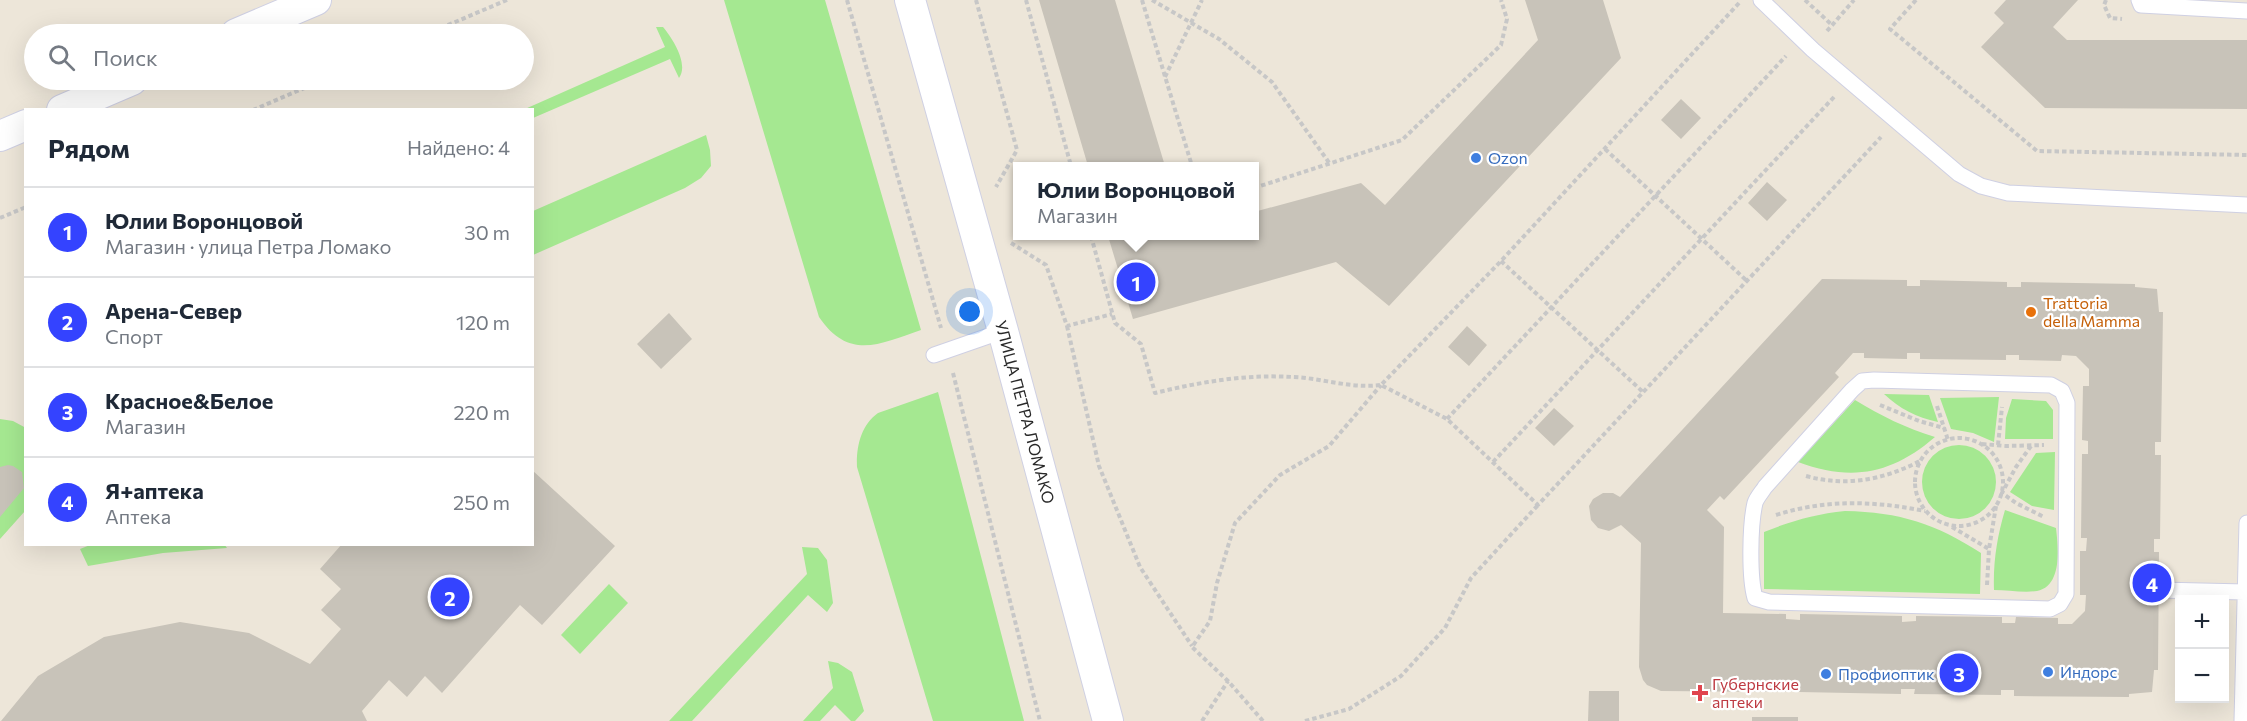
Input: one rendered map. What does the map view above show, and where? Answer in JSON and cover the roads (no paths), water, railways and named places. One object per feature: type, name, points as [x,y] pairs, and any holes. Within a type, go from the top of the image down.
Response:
[{"type":"street","points":[[260,24],[316,0]]},
{"type":"street","name":"УЛИЦА ПЕТРА ЛОМАКО","points":[[910,0],[1003,331],[1108,721]]},
{"type":"street","points":[[67,108],[109,90]]},
{"type":"street","points":[[0,136],[24,126]]},
{"type":"lane","points":[[1761,0],[1807,45],[1896,121],[1959,174],[1981,186],[2008,193],[2247,206]]},
{"type":"lane","points":[[2139,0],[2141,5],[2247,11]]},
{"type":"lane","points":[[934,355],[1003,331]]},
{"type":"lane","points":[[1862,381],[2051,385],[2062,391],[2067,404],[2066,522],[2073,589],[2066,594],[2060,604],[2050,609],[1988,607],[1769,602],[1755,598],[1752,585],[1753,524],[1756,500],[1862,381]]},
{"type":"lane","points":[[2242,721],[2247,524]]},
{"type":"lane","points":[[2159,590],[2245,592]]},
{"type":"place","name":"Ozon","points":[[1476,158]]},
{"type":"place","name":"Юлии Воронцовой","points":[[1136,282]]},
{"type":"place","name":"Trattoria della Mamma","points":[[2031,312]]},
{"type":"place","name":"Я+аптека","points":[[2152,583]]},
{"type":"place","name":"Арена-Север","points":[[450,597]]},
{"type":"place","name":"Индорс","points":[[2048,672]]},
{"type":"place","name":"Красное&Белое","points":[[1959,673]]},
{"type":"place","name":"Профиоптик","points":[[1826,674]]},
{"type":"place","name":"Губернские аптеки","points":[[1700,693]]}]
